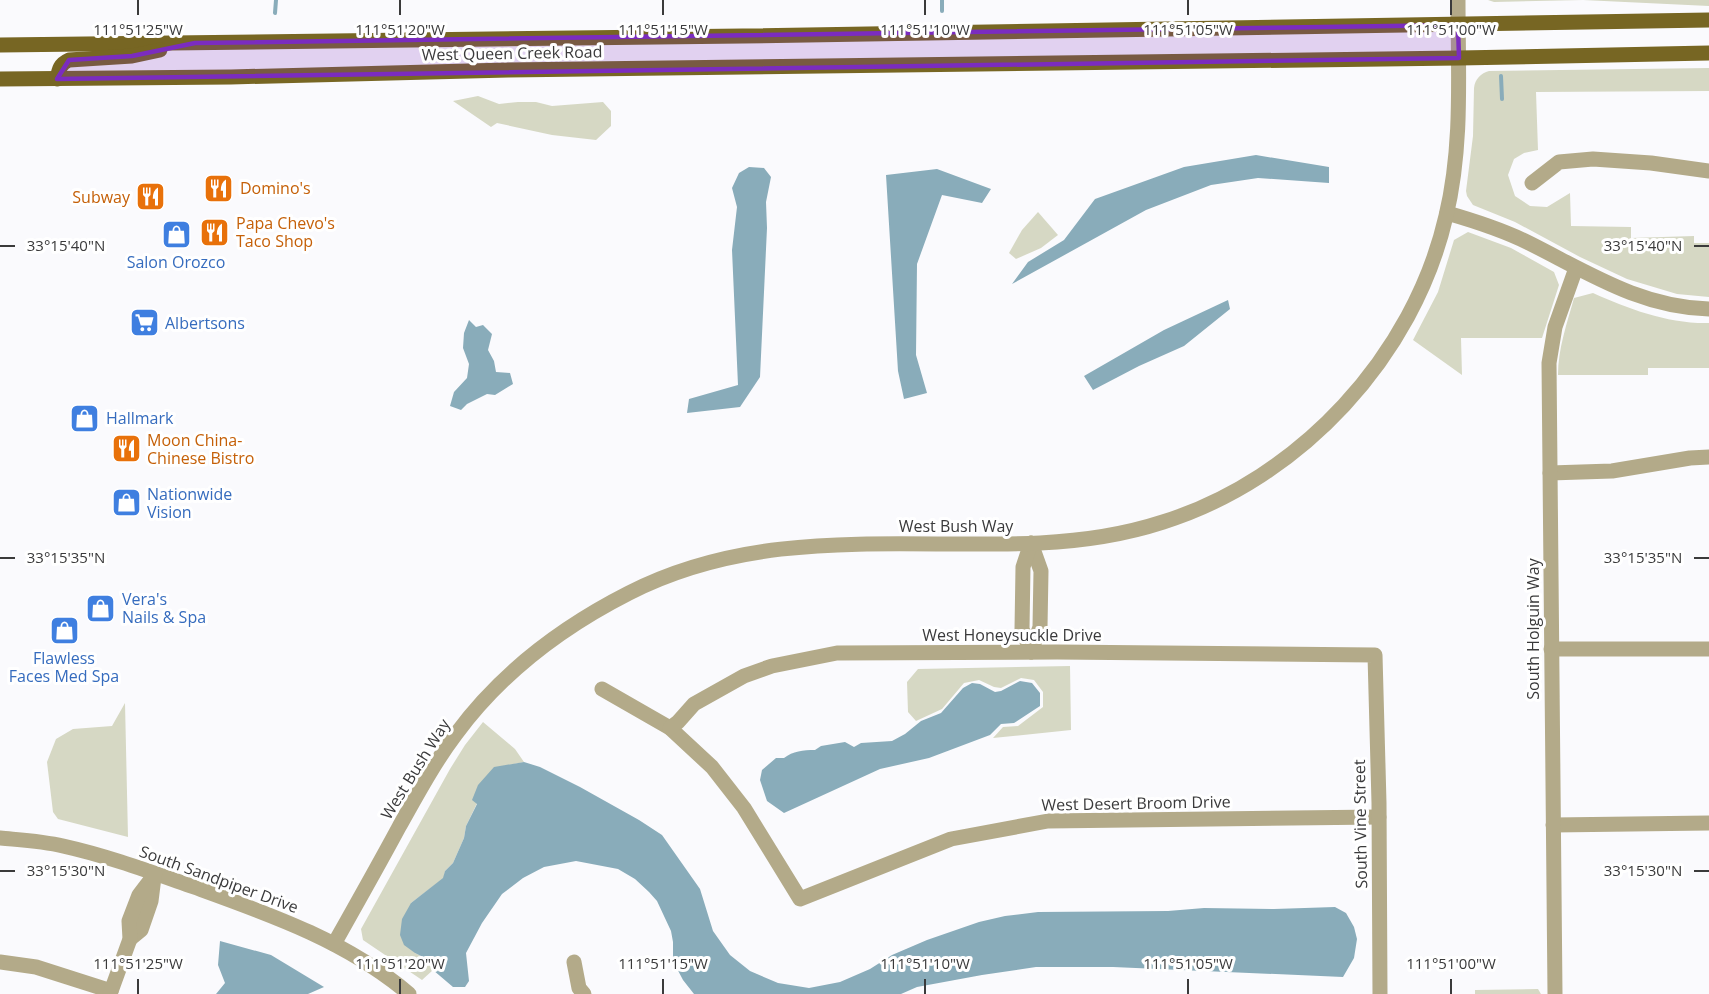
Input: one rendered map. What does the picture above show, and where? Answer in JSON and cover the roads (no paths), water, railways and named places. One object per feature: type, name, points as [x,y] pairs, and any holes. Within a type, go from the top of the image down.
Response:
[{"type":"main road","name":"West Queen Creek Road","points":[[0,45],[1709,20]]},
{"type":"main road","points":[[57,78],[63,63],[69,60],[132,56],[195,43]]},
{"type":"main road","name":"West Queen Creek Road","points":[[0,79],[1709,53]]},
{"type":"street","name":"West Bush Way","points":[[334,944],[428,774],[456,733],[487,697],[517,668],[555,637],[591,613],[632,591],[678,572],[758,551],[830,544],[1031,543],[1083,540],[1129,531],[1164,522],[1220,498],[1281,460],[1336,414],[1391,346],[1421,289],[1443,231],[1458,142],[1458,0]]},
{"type":"street","points":[[1532,183],[1559,162],[1593,159],[1642,162],[1709,171]]},
{"type":"street","points":[[1447,213],[1500,230],[1617,288],[1648,300],[1676,307],[1709,309]]},
{"type":"street","name":"South Holguin Way","points":[[1555,994],[1549,363],[1559,314],[1576,268]]},
{"type":"street","points":[[1550,473],[1612,471],[1709,457]]},
{"type":"street","points":[[1031,543],[1041,571],[1040,627],[1031,652]]},
{"type":"street","points":[[1551,649],[1709,649]]},
{"type":"street","name":"West Honeysuckle Drive","points":[[670,728],[694,704],[744,676],[772,666],[837,653],[1375,654]]},
{"type":"street","name":"South Vine Street","points":[[1375,654],[1380,994]]},
{"type":"street","points":[[602,689],[670,728]]},
{"type":"street","name":"West Desert Broom Drive","points":[[670,728],[711,767],[744,808],[800,899],[951,839],[1048,821],[1379,818]]},
{"type":"street","points":[[1553,825],[1709,823]]},
{"type":"street","name":"South Sandpiper Drive","points":[[0,838],[62,846],[107,858],[255,909],[334,944],[409,994]]},
{"type":"street","points":[[0,962],[36,967],[111,992],[130,939],[129,921],[139,895],[155,873]]},
{"type":"street","points":[[574,962],[579,988],[584,994]]},
{"type":"water","points":[[1256,155],[1329,167],[1329,183],[1258,178],[1211,185],[1146,210],[1012,284],[1028,262],[1064,240],[1095,199],[1184,167]]},
{"type":"water","points":[[749,167],[764,168],[771,177],[766,202],[767,228],[760,377],[740,407],[687,413],[689,399],[738,385],[732,250],[737,207],[732,188],[739,173]]},
{"type":"water","points":[[937,169],[991,189],[982,203],[942,195],[917,264],[916,355],[927,393],[904,399],[898,371],[886,175]]},
{"type":"water","points":[[1228,300],[1230,309],[1184,346],[1093,390],[1084,376],[1164,330]]},
{"type":"water","points":[[469,320],[476,327],[483,325],[492,334],[488,350],[494,361],[496,372],[510,373],[513,384],[495,395],[487,394],[467,404],[461,410],[450,406],[454,392],[467,378],[469,364],[463,348],[464,333]]},
{"type":"water","points":[[1020,681],[1032,683],[1040,693],[1040,706],[1014,723],[1001,724],[990,735],[929,758],[880,769],[784,813],[767,801],[760,780],[762,770],[776,758],[784,758],[798,751],[815,750],[821,746],[845,742],[854,747],[861,743],[892,741],[921,721],[941,713],[963,688],[972,683],[980,684],[995,692]]},
{"type":"water","points":[[524,762],[540,767],[580,787],[662,835],[700,889],[713,931],[730,955],[750,971],[778,983],[809,988],[840,982],[927,940],[979,922],[1038,912],[1335,907],[1346,913],[1354,927],[1357,939],[1354,958],[1343,977],[1113,967],[1036,967],[917,987],[901,994],[694,994],[673,961],[671,931],[657,901],[635,879],[618,869],[576,861],[544,867],[523,878],[502,894],[482,923],[466,953],[469,981],[465,987],[453,987],[433,970],[425,958],[404,945],[400,935],[402,919],[411,903],[443,878],[445,871],[453,863],[464,838],[466,826],[477,804],[472,800],[478,785],[494,767]]},
{"type":"water","points":[[220,941],[271,955],[324,987],[308,994],[216,994],[225,983],[218,965]]},
{"type":"waterway","points":[[275,13],[276,0]]},
{"type":"waterway","points":[[942,0],[942,11]]},
{"type":"waterway","points":[[1501,76],[1502,99]]},
{"type":"place","name":"Domino's","points":[[219,188]]},
{"type":"place","name":"Subway","points":[[151,197]]},
{"type":"place","name":"Papa Chevo's Taco Shop","points":[[215,232]]},
{"type":"place","name":"Salon Orozco","points":[[176,234]]},
{"type":"place","name":"Albertsons","points":[[144,323]]},
{"type":"place","name":"Hallmark","points":[[85,418]]},
{"type":"place","name":"Moon China- Chinese Bistro","points":[[126,449]]},
{"type":"place","name":"Nationwide Vision","points":[[126,503]]},
{"type":"place","name":"Vera's Nails & Spa","points":[[101,608]]},
{"type":"place","name":"Flawless Faces Med Spa","points":[[64,630]]}]
